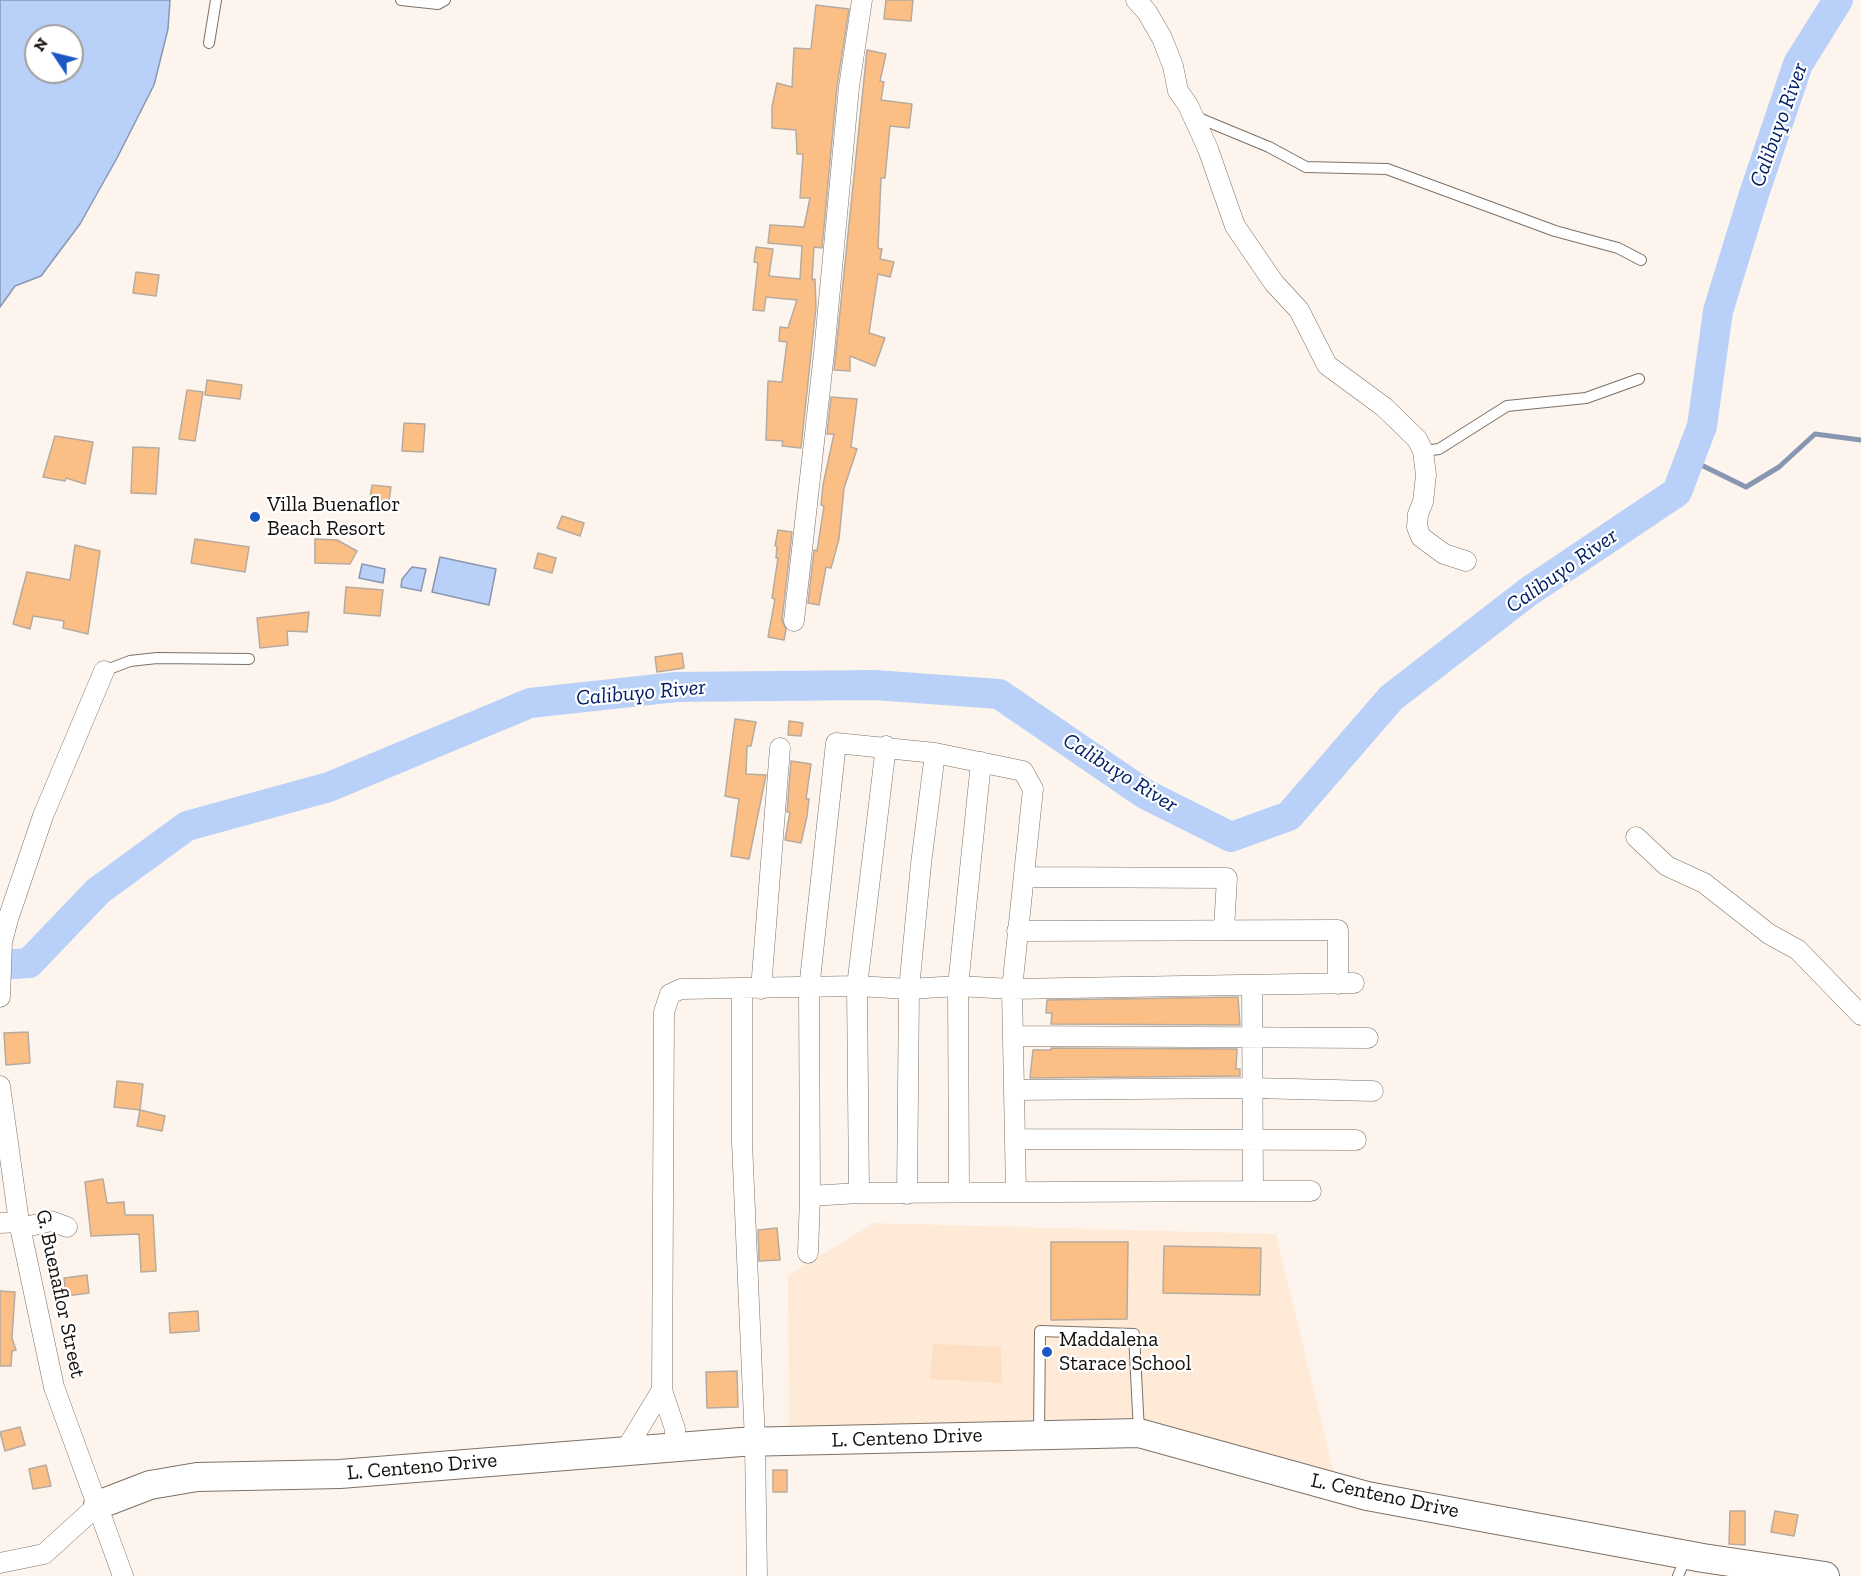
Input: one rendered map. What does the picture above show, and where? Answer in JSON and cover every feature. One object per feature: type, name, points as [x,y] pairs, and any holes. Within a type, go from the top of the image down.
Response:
[{"type":"street","points":[[794,621],[824,353],[849,87],[862,0]]},
{"type":"street","points":[[1136,0],[1147,12],[1162,38],[1173,66],[1178,91],[1193,116],[1208,149],[1235,226],[1274,283],[1299,310],[1311,328],[1327,365],[1384,407],[1417,439],[1424,451],[1426,475],[1417,527],[1421,537],[1443,554],[1466,561]]},
{"type":"street","points":[[0,997],[2,942],[43,816],[104,671]]},
{"type":"street","points":[[808,1253],[809,989],[826,742],[886,746],[936,753],[1023,771],[1033,789],[1012,989],[1016,1192]]},
{"type":"street","points":[[859,1193],[857,986],[886,746]]},
{"type":"street","points":[[757,1576],[755,1442],[742,1142],[751,989],[780,748]]},
{"type":"street","points":[[907,1194],[909,989],[921,864],[936,753]]},
{"type":"street","points":[[959,1192],[958,986],[981,762]]},
{"type":"street","points":[[1636,837],[1667,866],[1704,884],[1769,934],[1798,950],[1861,1015]]},
{"type":"street","points":[[1024,877],[1227,878],[1224,929]]},
{"type":"street","points":[[675,1446],[675,1429],[662,1390],[664,1012],[670,994],[681,989],[809,989],[857,986],[909,989],[958,986],[1012,989],[1346,984],[1338,930],[1017,931]]},
{"type":"street","points":[[1252,985],[1253,1191]]},
{"type":"street","points":[[1014,1036],[1368,1038]]},
{"type":"street","name":"G. Buenaflor Street","points":[[0,1086],[13,1224],[54,1387],[123,1576]]},
{"type":"street","points":[[1015,1090],[1253,1088],[1373,1091]]},
{"type":"street","points":[[1015,1139],[1254,1142],[1356,1140]]},
{"type":"street","points":[[810,1196],[959,1192],[1311,1191]]},
{"type":"street","points":[[13,1224],[51,1221],[67,1227]]},
{"type":"street","points":[[625,1450],[662,1390]]},
{"type":"street","name":"L. Centeno Drive","points":[[0,1563],[44,1554],[98,1505],[150,1485],[197,1477],[340,1474],[675,1446],[755,1442],[1138,1433],[1367,1496],[1683,1565],[1825,1576]]},
{"type":"lane","points":[[209,43],[216,0]]},
{"type":"lane","points":[[401,0],[438,4],[445,0]]},
{"type":"lane","points":[[1193,116],[1269,147],[1306,167],[1387,169],[1475,200],[1524,221],[1618,248],[1641,260]]},
{"type":"lane","points":[[1424,451],[1439,449],[1507,406],[1586,398],[1639,379]]},
{"type":"lane","points":[[104,671],[130,661],[157,658],[249,658]]},
{"type":"lane","points":[[1039,1434],[1040,1331],[1134,1334],[1138,1433]]},
{"type":"shaded area","name":"Maddalena Starace School","points":[[874,1223],[1276,1234],[1334,1473],[1152,1429],[789,1433],[788,1275]]},
{"type":"shaded area","points":[[933,1344],[1001,1347],[1002,1383],[930,1379]]},
{"type":"water","points":[[0,0],[170,0],[168,29],[154,85],[117,158],[80,224],[41,276],[15,286],[0,307]]},
{"type":"water","points":[[440,557],[496,569],[489,605],[432,592]]},
{"type":"water","points":[[362,564],[385,569],[383,583],[359,578]]},
{"type":"water","points":[[412,567],[426,569],[421,591],[401,587],[402,579]]},
{"type":"building","points":[[886,0],[913,0],[911,21],[884,19]]},
{"type":"building","points":[[816,5],[849,9],[837,86],[822,248],[814,247],[812,280],[815,279],[816,307],[801,448],[782,446],[783,441],[766,440],[768,381],[782,382],[787,342],[779,341],[780,327],[788,328],[797,300],[766,297],[764,311],[753,310],[758,263],[754,262],[756,247],[773,249],[769,276],[800,279],[802,246],[768,243],[770,225],[804,227],[810,198],[800,198],[803,154],[797,154],[796,130],[772,128],[772,107],[777,83],[792,87],[794,48],[811,49]]},
{"type":"building","points":[[867,50],[886,54],[880,81],[884,82],[881,100],[912,104],[909,128],[890,126],[885,178],[881,178],[878,248],[882,249],[880,259],[894,262],[890,277],[878,274],[869,333],[885,338],[875,366],[850,356],[850,371],[834,370]]},
{"type":"building","points":[[136,272],[159,275],[156,296],[133,293]]},
{"type":"building","points":[[207,380],[242,385],[240,399],[205,395]]},
{"type":"building","points":[[187,390],[203,392],[195,441],[179,439]]},
{"type":"building","points":[[831,397],[857,399],[851,447],[857,449],[844,488],[839,539],[831,568],[826,567],[819,605],[808,603],[814,550],[817,551],[824,506],[821,505],[823,485],[834,434],[827,434]]},
{"type":"building","points":[[404,423],[425,424],[423,452],[402,451]]},
{"type":"building","points":[[55,436],[93,442],[85,484],[66,478],[65,481],[43,477]]},
{"type":"building","points":[[133,447],[159,448],[156,494],[131,493]]},
{"type":"building","points":[[372,485],[391,487],[389,501],[370,499]]},
{"type":"building","points":[[562,516],[584,523],[580,536],[557,528]]},
{"type":"building","points":[[778,530],[792,532],[782,620],[786,629],[784,640],[768,637],[775,599],[772,598],[778,558],[776,558],[777,546],[775,546]]},
{"type":"building","points":[[195,539],[249,547],[245,572],[191,563]]},
{"type":"building","points":[[315,539],[337,540],[357,551],[350,564],[315,563]]},
{"type":"building","points":[[75,545],[100,551],[88,634],[63,628],[64,621],[33,616],[30,629],[13,624],[27,572],[70,580]]},
{"type":"building","points":[[538,553],[556,558],[552,573],[534,568]]},
{"type":"building","points":[[346,587],[383,590],[380,616],[344,613]]},
{"type":"building","points":[[309,612],[307,632],[287,631],[288,645],[260,648],[257,618]]},
{"type":"building","points":[[682,653],[684,668],[657,672],[655,657]]},
{"type":"building","points":[[735,719],[756,722],[751,746],[747,746],[746,774],[766,775],[749,859],[731,856],[739,799],[725,796]]},
{"type":"building","points":[[789,721],[803,723],[801,736],[788,735]]},
{"type":"building","points":[[791,761],[811,764],[806,799],[809,799],[807,816],[801,843],[785,840],[790,812],[787,812]]},
{"type":"building","points":[[1238,997],[1240,1025],[1051,1024],[1052,1013],[1046,1013],[1047,1000]]},
{"type":"building","points":[[28,1032],[30,1063],[6,1065],[4,1033]]},
{"type":"building","points":[[1051,1048],[1237,1049],[1236,1069],[1240,1069],[1240,1076],[1030,1078],[1033,1050],[1051,1050]]},
{"type":"building","points":[[117,1081],[143,1084],[140,1110],[114,1107]]},
{"type":"building","points":[[140,1110],[165,1116],[162,1131],[137,1126]]},
{"type":"building","points":[[103,1179],[107,1203],[124,1202],[125,1215],[153,1215],[156,1271],[141,1272],[139,1234],[91,1236],[85,1182]]},
{"type":"building","points":[[777,1228],[780,1260],[759,1261],[758,1230]]},
{"type":"building","points":[[1051,1242],[1128,1242],[1127,1319],[1051,1320]]},
{"type":"building","points":[[1164,1246],[1261,1248],[1260,1295],[1163,1293]]},
{"type":"building","points":[[87,1275],[89,1293],[66,1296],[64,1278]]},
{"type":"building","points":[[0,1291],[15,1292],[12,1338],[16,1350],[12,1351],[11,1366],[0,1366]]},
{"type":"building","points":[[198,1311],[199,1331],[170,1333],[169,1313]]},
{"type":"building","points":[[737,1371],[738,1407],[707,1408],[706,1372]]},
{"type":"building","points":[[20,1427],[25,1445],[5,1451],[0,1432]]},
{"type":"building","points":[[46,1465],[51,1486],[33,1489],[29,1469]]},
{"type":"building","points":[[773,1470],[787,1470],[787,1492],[773,1492]]},
{"type":"building","points":[[1730,1511],[1745,1511],[1745,1545],[1729,1544]]},
{"type":"building","points":[[1775,1511],[1798,1515],[1794,1536],[1771,1532]]},
{"type":"waterway","name":"Calibuyo River","points":[[0,965],[29,963],[98,891],[187,826],[329,787],[530,703],[676,687],[874,685],[999,694],[1145,794],[1231,837],[1289,816],[1391,698],[1528,592],[1677,492],[1702,426],[1718,311],[1754,194],[1798,64],[1838,0]]},
{"type":"waterway","points":[[1689,459],[1746,487],[1779,467],[1815,434],[1861,440]]},
{"type":"place","name":"Villa Buenaflor Beach Resort","points":[[255,517]]},
{"type":"place","name":"Maddalena Starace School","points":[[1047,1352]]}]
